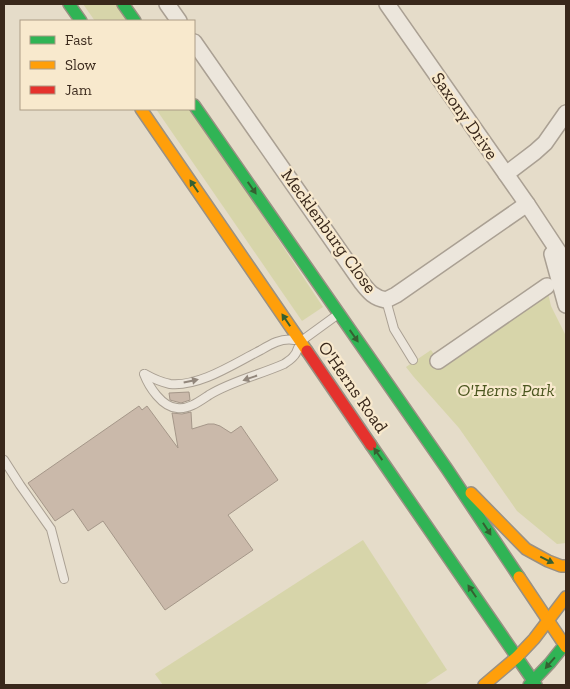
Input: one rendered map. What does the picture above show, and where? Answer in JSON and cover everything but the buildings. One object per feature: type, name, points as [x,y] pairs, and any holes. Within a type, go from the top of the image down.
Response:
[{"type":"main road","points":[[70,4],[81,20]]},
{"type":"main road","points":[[123,4],[134,20]]},
{"type":"main road","name":"O'Herns Road","points":[[195,106],[447,469],[566,645]]},
{"type":"main road","name":"O'Herns Road","points":[[142,110],[517,657],[533,684]]},
{"type":"main road","points":[[447,469],[526,548],[548,561],[566,566]]},
{"type":"main road","points":[[484,685],[517,657],[534,639],[566,597]]},
{"type":"main road","points":[[533,684],[566,645]]},
{"type":"street","points":[[167,4],[178,20]]},
{"type":"street","name":"Saxony Drive","points":[[387,4],[527,204],[560,254],[566,267]]},
{"type":"street","name":"Mecklenburg Close","points":[[195,43],[362,283],[374,296],[386,300],[396,295],[527,204]]},
{"type":"street","points":[[506,174],[546,143],[566,113]]},
{"type":"street","name":"Saxony Drive","points":[[543,228],[554,259],[566,305]]},
{"type":"street","points":[[438,361],[547,286]]},
{"type":"lane","points":[[386,300],[394,329],[413,360]]},
{"type":"lane","points":[[300,341],[286,339],[274,343],[206,378],[188,383],[170,384],[144,374],[149,386],[168,405],[178,408],[187,407],[217,390],[284,364],[293,358],[300,341],[339,314]]},
{"type":"lane","points":[[4,460],[50,529],[64,579]]},
{"type":"green space","points":[[83,4],[120,4],[131,20],[94,20]]},
{"type":"green space","points":[[157,110],[193,110],[323,307],[302,321]]},
{"type":"green space","name":"O'Herns Park","points":[[547,289],[551,306],[566,336],[566,543],[557,544],[517,511],[459,428],[406,367],[431,350],[440,363]]},
{"type":"green space","points":[[363,540],[447,670],[424,685],[163,685],[155,674]]},
{"type":"traffic: fast","points":[[69,4],[80,20]]},
{"type":"traffic: fast","points":[[123,4],[134,20]]},
{"type":"traffic: fast","points":[[195,106],[447,469],[519,577]]},
{"type":"traffic: fast","points":[[371,445],[536,685]]},
{"type":"traffic: fast","points":[[529,685],[566,643]]},
{"type":"traffic: slow","points":[[142,110],[307,351]]},
{"type":"traffic: slow","points":[[471,493],[526,549],[548,561],[566,566]]},
{"type":"traffic: slow","points":[[519,577],[566,647]]},
{"type":"traffic: slow","points":[[484,685],[517,657],[534,639],[566,597]]},
{"type":"traffic: jam","points":[[307,351],[371,445]]}]
